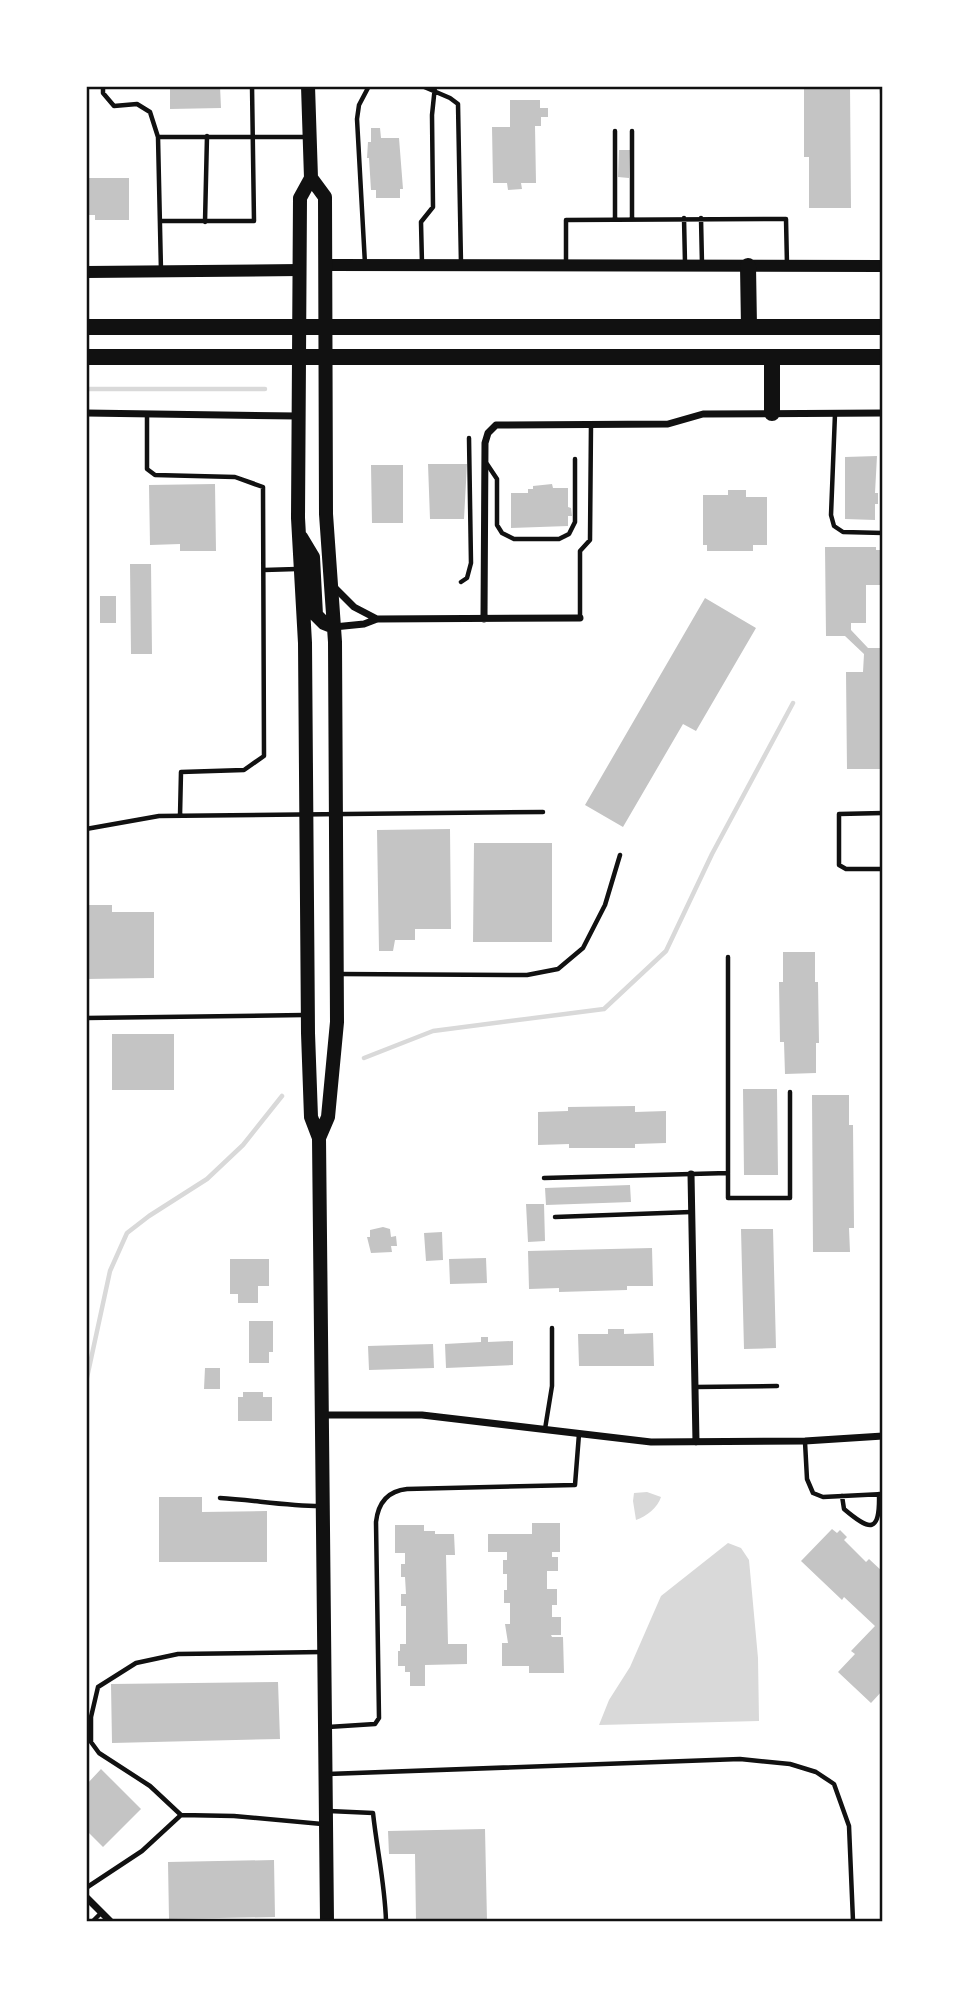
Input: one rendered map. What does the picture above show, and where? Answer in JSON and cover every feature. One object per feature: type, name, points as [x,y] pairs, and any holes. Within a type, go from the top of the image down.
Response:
[{"type":"main road","points":[[308,86],[311,178],[300,198],[297,416],[299,533],[305,643],[308,1015],[311,1117],[318,1138],[327,1921]]},
{"type":"main road","points":[[311,178],[325,197],[326,514],[334,626],[337,814],[337,1022],[328,1118],[318,1138]]},
{"type":"main road","points":[[748,265],[749,327]]},
{"type":"main road","points":[[86,327],[883,327]]},
{"type":"main road","points":[[86,357],[883,357]]},
{"type":"main road","points":[[772,357],[772,413]]},
{"type":"main road","points":[[299,533],[313,557],[316,615],[324,623],[334,626]]},
{"type":"street","points":[[327,265],[883,266]]},
{"type":"street","points":[[86,272],[300,270]]},
{"type":"street","points":[[86,413],[297,416]]},
{"type":"street","points":[[484,618],[484,460],[486,438],[496,425],[668,424],[704,414],[883,413]]},
{"type":"street","points":[[332,585],[354,607],[377,618]]},
{"type":"street","points":[[334,626],[364,624],[377,618],[580,618]]},
{"type":"street","points":[[691,1174],[696,1442]]},
{"type":"street","points":[[320,1415],[422,1415],[651,1442],[805,1441],[883,1436]]},
{"type":"street","points":[[86,1897],[110,1921]]},
{"type":"lane","points":[[103,86],[103,93],[114,106],[137,104],[150,112],[159,137],[162,272]]},
{"type":"lane","points":[[160,221],[254,221],[252,86]]},
{"type":"lane","points":[[365,265],[357,119],[359,105],[369,86]]},
{"type":"lane","points":[[422,86],[435,89],[458,104],[461,265]]},
{"type":"lane","points":[[882,86],[883,121]]},
{"type":"lane","points":[[422,265],[421,222],[433,207],[432,116],[435,89]]},
{"type":"lane","points":[[615,131],[615,219]]},
{"type":"lane","points":[[632,131],[632,219]]},
{"type":"lane","points":[[205,222],[206,136]]},
{"type":"lane","points":[[159,137],[309,137]]},
{"type":"lane","points":[[684,218],[685,265]]},
{"type":"lane","points":[[566,265],[566,220],[684,218],[786,219],[787,265]]},
{"type":"lane","points":[[701,218],[702,265]]},
{"type":"lane","points":[[835,413],[831,515],[834,526],[843,532],[883,533]]},
{"type":"lane","points":[[147,414],[147,469],[155,475],[235,477],[263,487],[264,756],[244,770],[181,772],[180,816]]},
{"type":"lane","points":[[580,618],[580,551],[590,540],[591,425]]},
{"type":"lane","points":[[461,582],[467,579],[471,563],[469,438]]},
{"type":"lane","points":[[484,460],[497,479],[497,525],[502,533],[514,539],[559,539],[569,534],[575,522],[575,459]]},
{"type":"lane","points":[[264,570],[301,569]]},
{"type":"lane","points":[[86,829],[159,816],[543,812]]},
{"type":"lane","points":[[883,813],[839,814],[839,865],[846,869],[883,869]]},
{"type":"lane","points":[[337,974],[527,975],[558,969],[583,948],[605,905],[620,855]]},
{"type":"lane","points":[[728,957],[728,1198],[790,1198],[790,1092]]},
{"type":"lane","points":[[86,1018],[308,1015]]},
{"type":"lane","points":[[544,1178],[728,1173]]},
{"type":"lane","points":[[555,1217],[692,1212]]},
{"type":"lane","points":[[544,1430],[552,1387],[552,1328]]},
{"type":"lane","points":[[695,1387],[777,1386]]},
{"type":"lane","points":[[324,1727],[375,1724],[379,1718],[376,1522],[377,1510],[382,1502],[397,1490],[407,1489],[575,1485],[579,1434]]},
{"type":"lane","points":[[805,1441],[807,1479],[813,1493],[823,1497],[842,1496],[881,1494],[877,1522],[862,1524],[844,1509],[842,1496]]},
{"type":"lane","points":[[220,1498],[267,1501],[284,1506],[321,1506]]},
{"type":"lane","points":[[323,1652],[178,1654],[136,1663],[98,1687],[90,1717],[90,1742],[99,1753],[150,1786],[181,1815],[325,1818],[373,1813],[385,1888],[386,1921]]},
{"type":"lane","points":[[324,1774],[740,1759],[790,1764],[816,1772],[834,1784],[849,1826],[853,1921]]},
{"type":"lane","points":[[86,1888],[142,1850],[181,1815]]},
{"type":"lane","points":[[93,1921],[101,1913]]},
{"type":"shaded area","points":[[647,1492],[661,1497],[651,1511],[636,1520],[634,1493]]},
{"type":"shaded area","points":[[728,1543],[741,1548],[749,1560],[758,1658],[759,1721],[599,1725],[609,1700],[630,1667],[661,1596]]},
{"type":"building","points":[[170,86],[220,86],[221,108],[170,109]]},
{"type":"building","points":[[804,86],[850,86],[851,208],[809,208],[809,157],[804,157]]},
{"type":"building","points":[[510,100],[540,100],[540,108],[548,108],[548,117],[541,117],[541,126],[535,126],[536,183],[521,183],[522,189],[508,190],[507,183],[493,183],[492,127],[510,127]]},
{"type":"building","points":[[371,128],[380,128],[381,138],[399,138],[403,189],[400,189],[400,198],[376,198],[376,190],[371,190],[367,158]]},
{"type":"building","points":[[619,150],[630,150],[629,178],[618,177]]},
{"type":"building","points":[[86,178],[129,178],[129,220],[95,220],[95,215],[86,215]]},
{"type":"building","points":[[877,456],[875,493],[878,493],[878,504],[875,504],[875,520],[845,519],[845,457]]},
{"type":"building","points":[[428,464],[467,464],[464,519],[430,519]]},
{"type":"building","points":[[371,465],[403,465],[403,523],[372,523]]},
{"type":"building","points":[[215,484],[216,551],[180,551],[180,544],[150,545],[149,485]]},
{"type":"building","points":[[552,484],[553,488],[568,488],[568,507],[571,508],[572,516],[568,516],[568,526],[511,528],[511,493],[528,493],[528,489],[533,489],[533,486]]},
{"type":"building","points":[[728,490],[746,490],[746,497],[767,497],[767,545],[753,545],[753,551],[707,551],[707,545],[703,545],[703,495],[728,495]]},
{"type":"building","points":[[825,547],[876,547],[876,550],[883,550],[883,585],[866,585],[866,623],[851,623],[851,630],[868,648],[883,648],[883,769],[847,769],[846,672],[863,672],[864,654],[845,636],[826,636]]},
{"type":"building","points":[[130,564],[151,564],[152,654],[131,654]]},
{"type":"building","points":[[100,596],[116,596],[116,623],[100,623]]},
{"type":"building","points":[[705,598],[756,628],[696,731],[683,724],[623,827],[585,805]]},
{"type":"building","points":[[450,829],[451,929],[415,929],[415,940],[395,940],[393,951],[379,951],[377,830]]},
{"type":"building","points":[[474,843],[552,843],[552,942],[473,942]]},
{"type":"building","points":[[86,905],[112,905],[112,912],[154,912],[154,978],[86,979]]},
{"type":"building","points":[[783,952],[815,952],[819,1043],[816,1043],[816,1073],[785,1074],[784,1042],[780,1042],[779,982],[783,982]]},
{"type":"building","points":[[112,1034],[174,1034],[174,1090],[112,1090]]},
{"type":"building","points":[[743,1089],[777,1089],[778,1175],[744,1175]]},
{"type":"building","points":[[812,1095],[849,1095],[849,1125],[853,1125],[854,1228],[849,1228],[850,1252],[813,1252]]},
{"type":"building","points":[[635,1106],[635,1112],[666,1111],[666,1143],[635,1144],[635,1148],[538,1145],[538,1112],[568,1111],[568,1107]]},
{"type":"building","points":[[630,1185],[631,1202],[546,1205],[545,1188]]},
{"type":"building","points":[[526,1204],[544,1204],[545,1241],[528,1242]]},
{"type":"building","points":[[383,1227],[390,1229],[391,1237],[396,1236],[397,1246],[391,1246],[392,1252],[371,1253],[367,1237],[370,1237],[370,1230]]},
{"type":"building","points":[[741,1229],[773,1229],[776,1348],[744,1349]]},
{"type":"building","points":[[442,1232],[443,1260],[426,1261],[424,1233]]},
{"type":"building","points":[[652,1248],[653,1286],[627,1286],[627,1290],[559,1292],[559,1288],[529,1289],[528,1251]]},
{"type":"building","points":[[486,1258],[487,1283],[450,1284],[449,1259]]},
{"type":"building","points":[[230,1259],[269,1259],[269,1286],[258,1286],[258,1303],[238,1303],[238,1294],[230,1294]]},
{"type":"building","points":[[249,1321],[273,1321],[273,1352],[269,1352],[269,1363],[249,1363]]},
{"type":"building","points":[[608,1329],[624,1329],[624,1334],[653,1333],[654,1366],[579,1366],[578,1334],[608,1334]]},
{"type":"building","points":[[481,1337],[488,1337],[488,1342],[513,1341],[513,1365],[446,1368],[445,1344],[481,1342]]},
{"type":"building","points":[[433,1344],[434,1368],[369,1370],[368,1346]]},
{"type":"building","points":[[205,1368],[220,1368],[220,1389],[204,1389]]},
{"type":"building","points":[[243,1392],[263,1392],[263,1397],[272,1397],[272,1421],[238,1421],[238,1397],[243,1397]]},
{"type":"building","points":[[159,1497],[202,1497],[202,1512],[267,1511],[267,1562],[159,1562]]},
{"type":"building","points":[[532,1523],[560,1523],[560,1552],[552,1552],[552,1557],[558,1557],[558,1571],[547,1571],[547,1589],[557,1589],[557,1605],[552,1605],[552,1617],[561,1617],[561,1635],[551,1635],[563,1637],[564,1673],[529,1673],[529,1666],[502,1666],[502,1643],[508,1643],[505,1624],[510,1624],[510,1603],[504,1603],[507,1574],[503,1574],[503,1560],[507,1560],[507,1552],[488,1552],[488,1534],[532,1534]]},
{"type":"building","points":[[395,1525],[424,1525],[424,1531],[454,1534],[455,1555],[446,1555],[448,1644],[467,1644],[467,1664],[425,1665],[425,1686],[410,1686],[410,1672],[405,1672],[405,1666],[398,1666],[400,1644],[406,1644],[406,1606],[401,1606],[401,1594],[406,1594],[405,1577],[401,1577],[401,1564],[405,1564],[405,1553],[395,1553]]},
{"type":"building","points":[[832,1529],[837,1533],[840,1530],[847,1537],[844,1540],[866,1562],[869,1559],[883,1572],[883,1690],[871,1703],[838,1672],[855,1654],[851,1651],[875,1626],[844,1597],[842,1600],[801,1561]]},
{"type":"building","points":[[278,1682],[280,1739],[112,1743],[111,1684]]},
{"type":"building","points":[[101,1769],[141,1809],[103,1847],[86,1830],[86,1785]]},
{"type":"building","points":[[485,1829],[487,1921],[416,1921],[415,1854],[389,1854],[388,1831]]},
{"type":"building","points":[[274,1860],[275,1917],[169,1919],[168,1862]]},
{"type":"waterway","points":[[86,389],[265,389]]},
{"type":"waterway","points":[[364,1058],[433,1031],[604,1009],[666,951],[712,854],[793,703]]},
{"type":"waterway","points":[[86,1382],[110,1271],[127,1233],[207,1179],[243,1145],[282,1096]]}]
